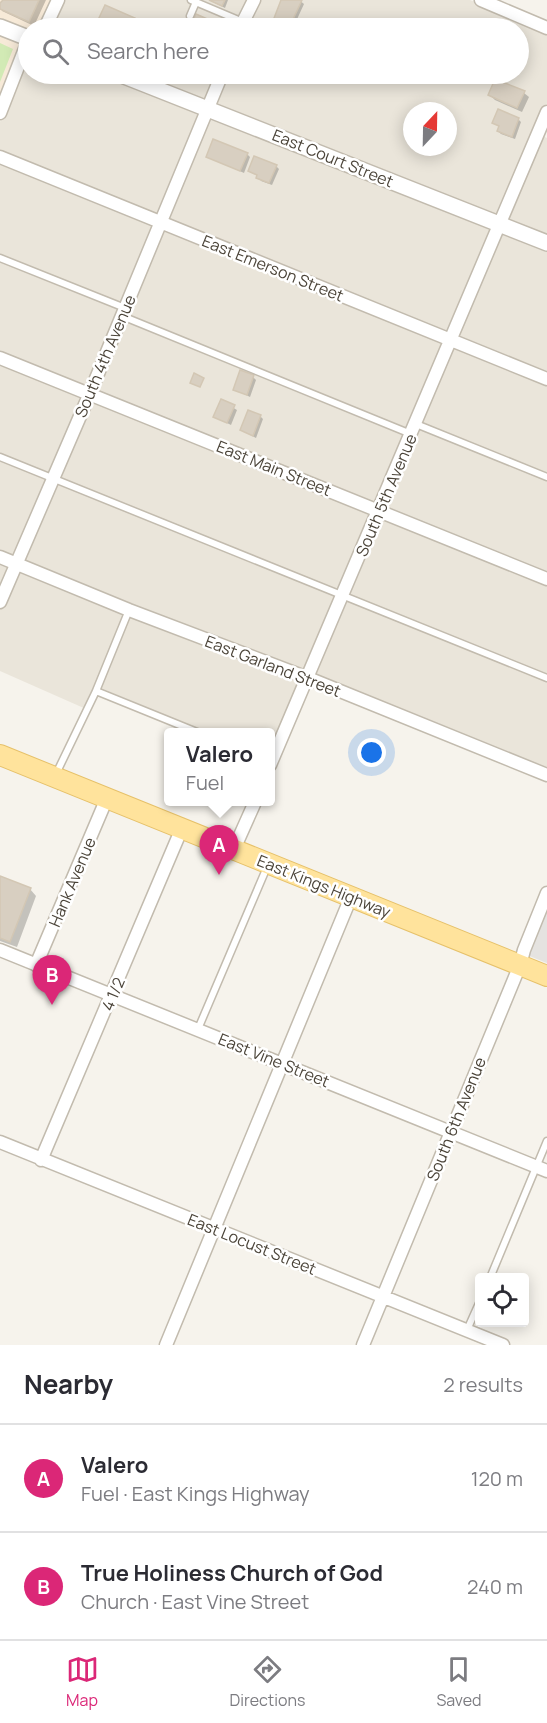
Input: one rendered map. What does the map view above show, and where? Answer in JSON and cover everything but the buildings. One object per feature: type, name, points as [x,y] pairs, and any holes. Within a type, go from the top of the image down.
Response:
[{"type":"main road","name":"East Kings Highway","points":[[0,755],[547,976]]},
{"type":"street","points":[[50,18],[58,0]]},
{"type":"street","points":[[245,18],[254,0]]},
{"type":"street","points":[[481,0],[523,18]]},
{"type":"street","points":[[529,20],[547,28]]},
{"type":"street","points":[[0,27],[18,35]]},
{"type":"street","points":[[0,113],[18,66]]},
{"type":"street","name":"East Court Street","points":[[145,84],[547,243]]},
{"type":"street","name":"South 4th Avenue","points":[[0,602],[54,479],[218,84]]},
{"type":"street","name":"South 5th Avenue","points":[[275,752],[547,112]]},
{"type":"street","name":"East Emerson Street","points":[[0,157],[547,379]]},
{"type":"street","name":"East Main Street","points":[[0,358],[547,579]]},
{"type":"street","name":"East Garland Street","points":[[0,557],[547,775]]},
{"type":"street","name":"Hank Avenue","points":[[36,965],[107,798]]},
{"type":"street","points":[[234,849],[253,806]]},
{"type":"street","name":"4 1/2","points":[[41,1160],[182,828]]},
{"type":"street","name":"South 6th Avenue","points":[[363,1345],[520,965],[547,893]]},
{"type":"street","points":[[166,1345],[351,897]]},
{"type":"street","name":"East Vine Street","points":[[0,950],[542,1169]]},
{"type":"street","name":"East Locust Street","points":[[0,1142],[503,1345]]},
{"type":"lane","points":[[190,16],[194,1],[228,18]]},
{"type":"lane","points":[[0,258],[124,312],[414,429],[547,477]]},
{"type":"lane","points":[[0,457],[547,678]]},
{"type":"lane","points":[[55,777],[96,691],[129,610]]},
{"type":"lane","points":[[96,691],[187,728]]},
{"type":"lane","points":[[198,1029],[269,863]]},
{"type":"lane","points":[[491,1273],[542,1169],[547,1141]]},
{"type":"lane","points":[[467,1330],[475,1312]]},
{"type":"shaded area","points":[[0,0],[52,0],[44,18],[18,18],[18,30],[0,23]]},
{"type":"shaded area","points":[[62,0],[470,0],[512,18],[54,18]]},
{"type":"shaded area","points":[[529,25],[547,33],[547,103],[535,133],[547,138],[547,240],[155,84],[529,84]]},
{"type":"shaded area","points":[[0,31],[18,38],[18,52],[0,96]]},
{"type":"shaded area","points":[[18,77],[18,84],[131,84],[547,248],[547,772],[306,675],[275,748],[275,728],[196,728],[96,686],[86,709],[0,671],[0,122]]},
{"type":"shaded area","points":[[547,907],[547,963],[527,955]]},
{"type":"green space","points":[[0,43],[13,49],[0,82]]},
{"type":"place","name":"Valero","points":[[219,875]]},
{"type":"place","name":"True Holiness Church of God","points":[[52,1005]]}]
